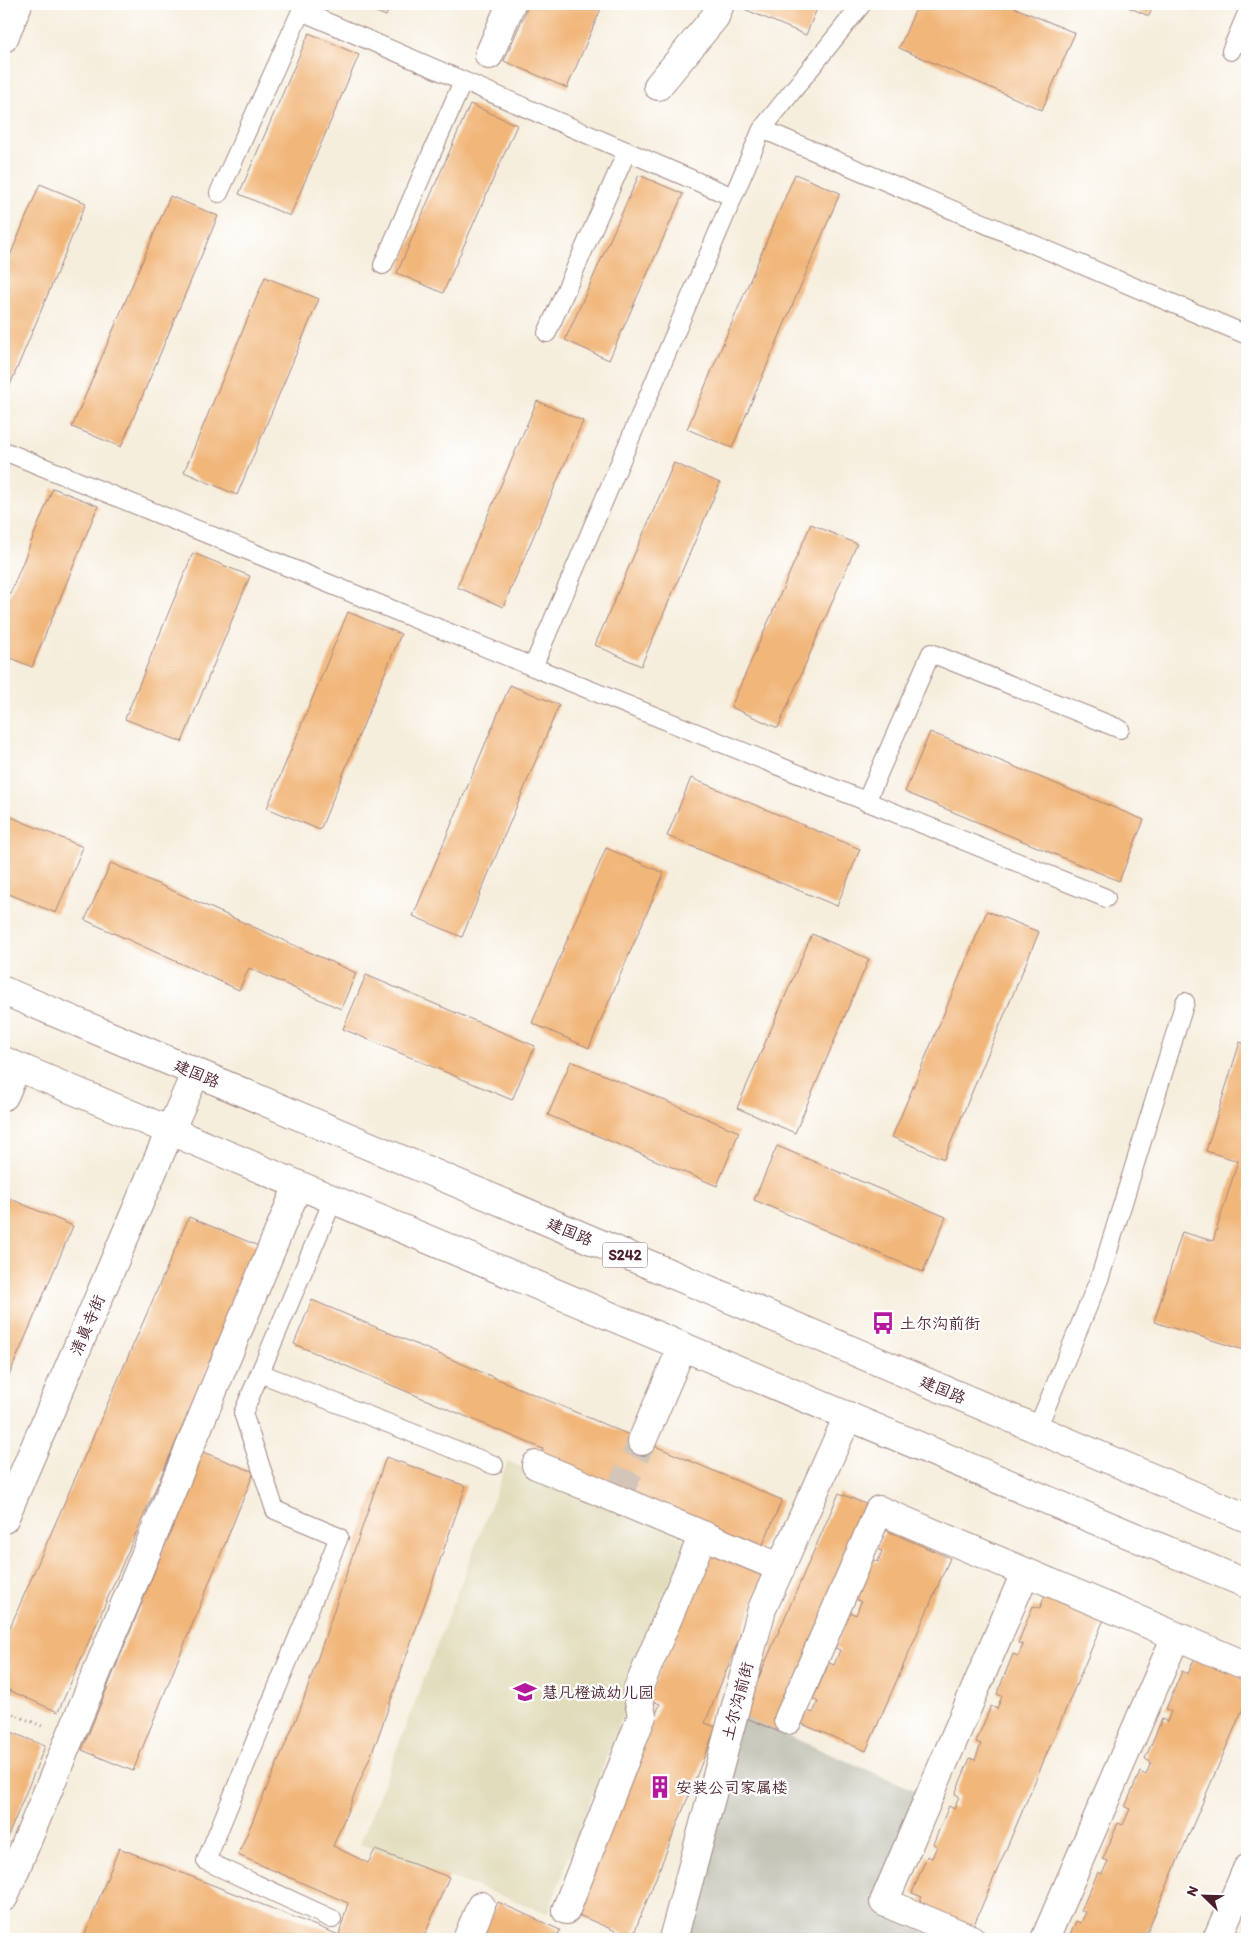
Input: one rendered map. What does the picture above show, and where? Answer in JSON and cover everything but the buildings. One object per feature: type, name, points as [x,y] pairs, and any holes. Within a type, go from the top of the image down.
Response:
[{"type":"street","points":[[4,38],[18,4]]},
{"type":"street","points":[[489,55],[511,4]]},
{"type":"street","points":[[658,86],[715,17],[720,4]]},
{"type":"street","name":"建国路","points":[[4,991],[1247,1518]]},
{"type":"street","points":[[4,1096],[10,1064],[1247,1584]]},
{"type":"street","name":"清真寺街","points":[[4,1519],[196,1072]]},
{"type":"street","points":[[4,1896],[298,1185]]},
{"type":"street","points":[[642,1441],[682,1347]]},
{"type":"street","name":"土尔沟前街","points":[[673,1939],[762,1609],[848,1416]]},
{"type":"street","points":[[536,1466],[615,1502],[703,1535],[781,1568]]},
{"type":"street","points":[[788,1720],[879,1510],[1247,1666]]},
{"type":"street","points":[[566,1910],[642,1716],[637,1691],[703,1535]]},
{"type":"street","points":[[971,1939],[884,1902],[1025,1573]]},
{"type":"street","points":[[1045,1939],[1176,1636]]},
{"type":"street","points":[[1217,1939],[1247,1869]]},
{"type":"street","points":[[467,1939],[481,1906]]},
{"type":"lane","points":[[533,667],[762,129],[862,4]]},
{"type":"lane","points":[[219,193],[301,11],[733,197]]},
{"type":"lane","points":[[1231,51],[1247,13]]},
{"type":"lane","points":[[383,265],[463,81]]},
{"type":"lane","points":[[762,129],[1247,335]]},
{"type":"lane","points":[[547,333],[627,151]]},
{"type":"lane","points":[[4,451],[1106,898]]},
{"type":"lane","points":[[866,802],[931,653],[1120,730]]},
{"type":"lane","points":[[1037,1430],[1100,1277],[1185,1002]]},
{"type":"lane","points":[[332,1919],[206,1861],[340,1537],[275,1510],[243,1413],[333,1200]]},
{"type":"lane","points":[[260,1373],[494,1465]]},
{"type":"path","points":[[4,1710],[70,1738]]},
{"type":"shaded area","name":"慧凡橙诚幼儿园","points":[[508,1461],[689,1540],[548,1913],[360,1844]]},
{"type":"shaded area","points":[[742,1716],[924,1794],[875,1910],[924,1932],[921,1939],[686,1939]]},
{"type":"tunnel","points":[[618,1496],[642,1441]]},
{"type":"place","name":"土尔沟前街","points":[[883,1323]]},
{"type":"place","name":"慧凡橙诚幼儿园","points":[[525,1692]]},
{"type":"place","name":"安装公司家属楼","points":[[660,1787]]}]
